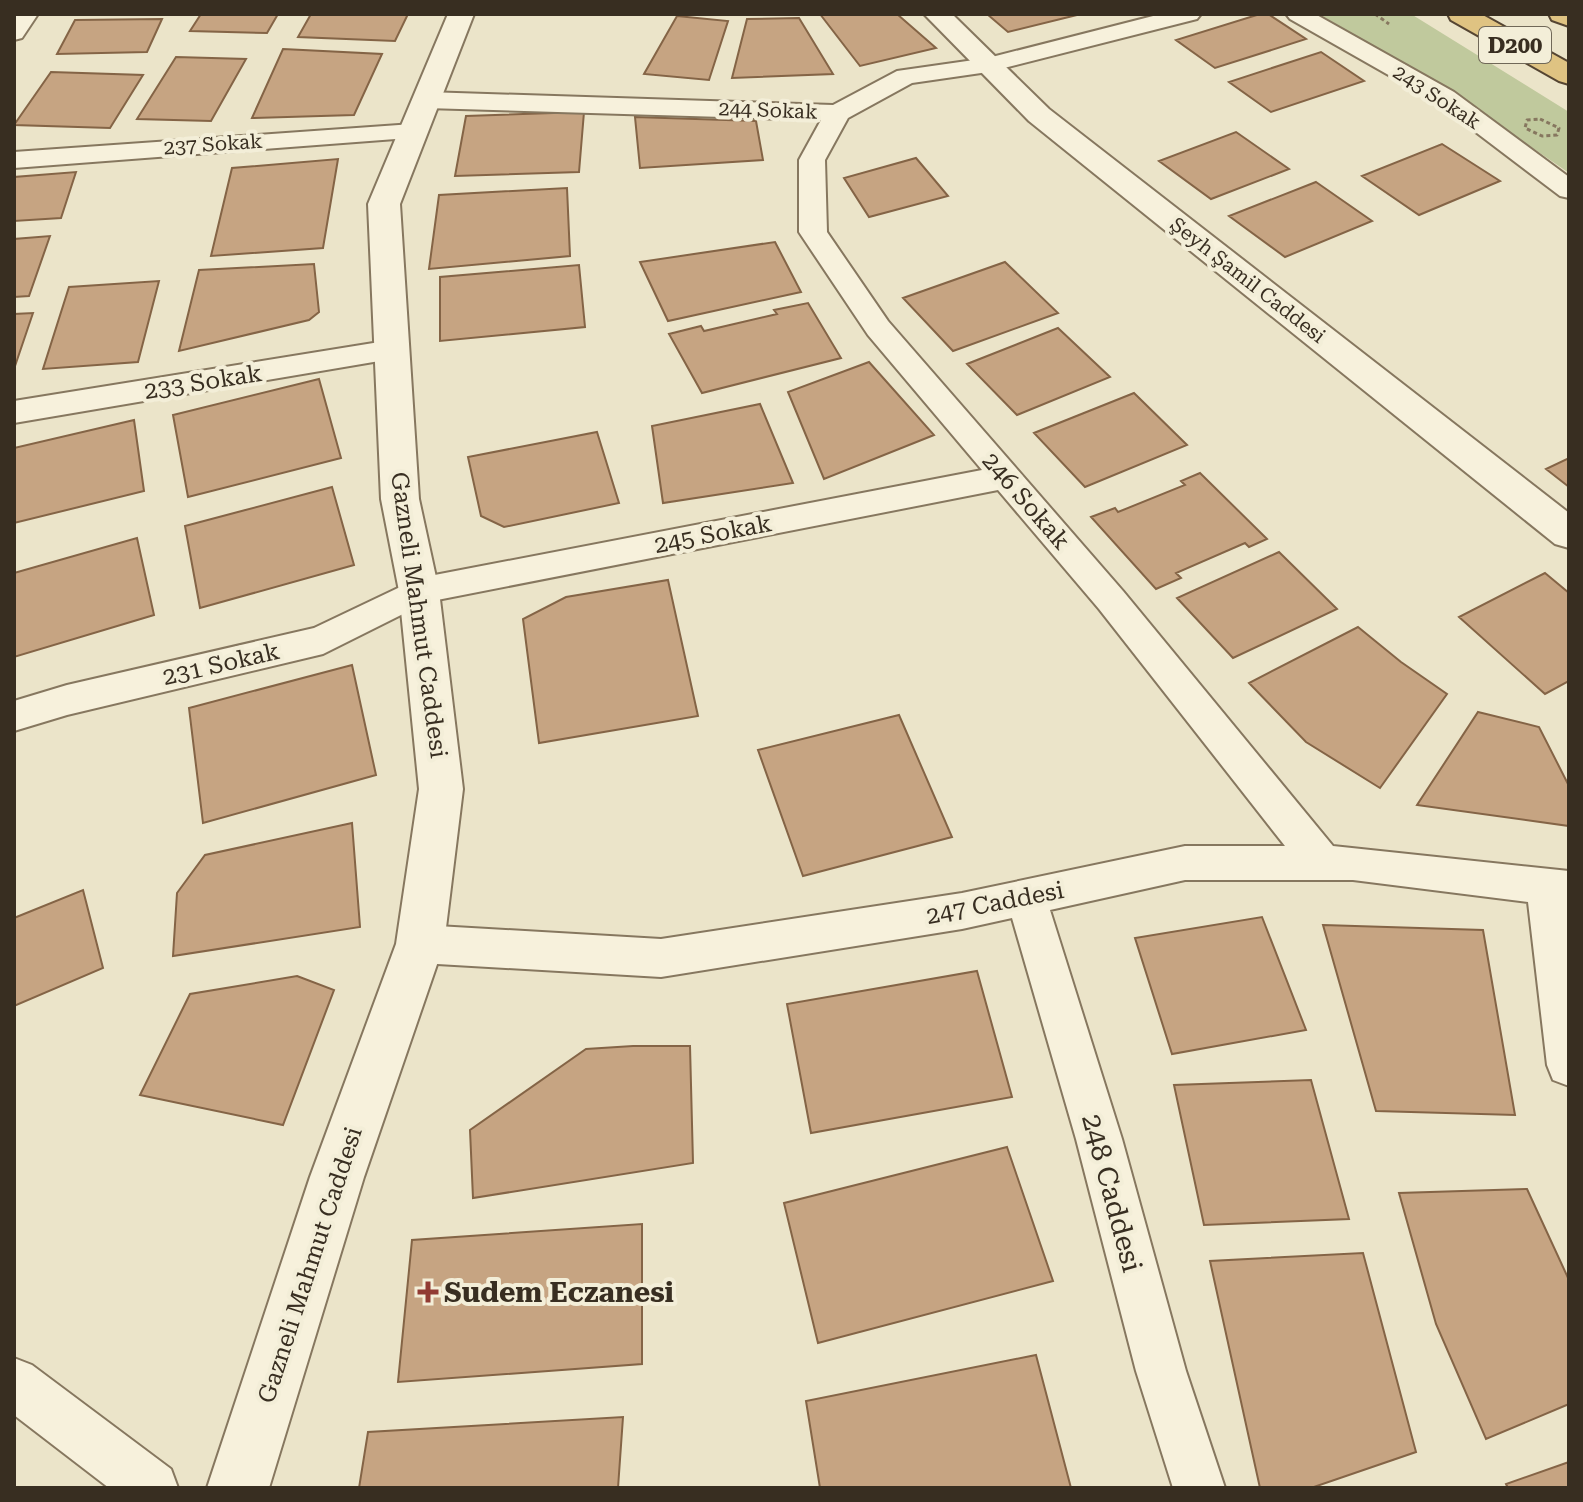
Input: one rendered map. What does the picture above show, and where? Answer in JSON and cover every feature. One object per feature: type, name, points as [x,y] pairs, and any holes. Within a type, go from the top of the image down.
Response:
[{"type":"highway","name":"D200","points":[[1461,14],[1569,75]]},
{"type":"highway","name":"D200","points":[[1562,14],[1569,18]]},
{"type":"street","points":[[14,33],[26,14]]},
{"type":"street","name":"Gazneli Mahmut Caddesi","points":[[238,1488],[337,1177],[420,944],[441,789],[419,591],[400,499],[384,204],[461,14]]},
{"type":"street","name":"Şeyh Şamil Caddesi","points":[[937,14],[1039,115],[1569,534]]},
{"type":"street","name":"244 Sokak","points":[[420,116],[838,113],[906,76],[988,65],[1189,14]]},
{"type":"street","name":"243 Sokak","points":[[1298,14],[1445,97],[1569,190]]},
{"type":"street","name":"246 Sokak","points":[[838,113],[812,160],[813,232],[878,328],[1111,600],[1324,864]]},
{"type":"street","name":"237 Sokak","points":[[14,160],[420,116]]},
{"type":"street","name":"233 Sokak","points":[[14,412],[392,350]]},
{"type":"street","name":"245 Sokak","points":[[419,591],[1006,477]]},
{"type":"street","name":"231 Sokak","points":[[14,716],[323,640],[419,591]]},
{"type":"street","name":"247 Caddesi","points":[[420,944],[661,958],[962,911],[1185,863],[1353,863],[1558,888]]},
{"type":"street","points":[[1558,888],[1569,1065]]},
{"type":"street","name":"248 Caddesi","points":[[1026,897],[1099,1139],[1161,1371],[1199,1488]]},
{"type":"street","points":[[14,1383],[152,1488]]},
{"type":"green space","points":[[1319,14],[1411,14],[1569,112],[1569,173],[1449,90]]},
{"type":"building","points":[[201,14],[278,14],[267,33],[190,31]]},
{"type":"building","points":[[311,14],[408,14],[395,41],[298,37]]},
{"type":"building","points":[[820,14],[897,14],[936,48],[860,66]]},
{"type":"building","points":[[987,14],[1081,14],[1008,32]]},
{"type":"building","points":[[1268,14],[1306,39],[1215,68],[1176,40]]},
{"type":"building","points":[[677,16],[728,21],[709,80],[644,74]]},
{"type":"building","points":[[799,18],[833,74],[732,78],[747,19]]},
{"type":"building","points":[[162,19],[147,52],[57,54],[75,20]]},
{"type":"building","points":[[283,49],[382,54],[354,115],[252,118]]},
{"type":"building","points":[[1321,52],[1364,81],[1271,112],[1229,82]]},
{"type":"building","points":[[176,57],[246,59],[211,121],[137,119]]},
{"type":"building","points":[[51,72],[143,75],[110,128],[14,125]]},
{"type":"building","points":[[584,112],[579,172],[455,176],[466,116]]},
{"type":"building","points":[[635,117],[756,121],[763,160],[640,168]]},
{"type":"building","points":[[1236,132],[1289,169],[1211,199],[1159,161]]},
{"type":"building","points":[[1442,144],[1500,181],[1419,215],[1362,176]]},
{"type":"building","points":[[916,158],[948,196],[869,217],[844,178]]},
{"type":"building","points":[[338,159],[323,248],[211,256],[232,168]]},
{"type":"building","points":[[76,172],[61,218],[14,221],[14,177]]},
{"type":"building","points":[[1316,182],[1372,221],[1285,257],[1229,216]]},
{"type":"building","points":[[567,188],[570,256],[429,269],[439,195]]},
{"type":"building","points":[[50,236],[29,296],[14,297],[14,239]]},
{"type":"building","points":[[775,242],[801,292],[668,321],[640,262]]},
{"type":"building","points":[[1005,262],[1058,313],[953,351],[903,298]]},
{"type":"building","points":[[314,264],[319,312],[309,320],[179,351],[199,270]]},
{"type":"building","points":[[579,265],[585,327],[440,341],[440,277]]},
{"type":"building","points":[[159,281],[138,362],[43,369],[69,287]]},
{"type":"building","points":[[808,303],[841,358],[702,393],[669,334],[701,326],[704,331],[777,314],[774,310]]},
{"type":"building","points":[[33,313],[14,369],[14,314]]},
{"type":"building","points":[[1058,328],[1110,377],[1017,415],[967,364]]},
{"type":"building","points":[[869,362],[934,435],[824,479],[788,392]]},
{"type":"building","points":[[319,379],[341,458],[188,497],[173,415]]},
{"type":"building","points":[[1134,393],[1187,445],[1085,487],[1034,433]]},
{"type":"building","points":[[760,404],[793,483],[663,503],[652,426]]},
{"type":"building","points":[[134,420],[144,491],[14,523],[14,448]]},
{"type":"building","points":[[597,432],[619,503],[504,527],[481,516],[468,457]]},
{"type":"building","points":[[1569,458],[1569,487],[1546,469]]},
{"type":"building","points":[[1200,473],[1267,539],[1249,547],[1245,543],[1176,573],[1181,578],[1156,589],[1091,517],[1115,508],[1118,512],[1185,485],[1181,481]]},
{"type":"building","points":[[332,487],[354,565],[200,608],[185,526]]},
{"type":"building","points":[[137,538],[154,615],[14,657],[14,573]]},
{"type":"building","points":[[1279,552],[1337,609],[1233,658],[1177,598]]},
{"type":"building","points":[[1545,573],[1569,593],[1569,681],[1545,694],[1459,617]]},
{"type":"building","points":[[668,580],[698,716],[539,743],[523,619],[566,597]]},
{"type":"building","points":[[1358,627],[1447,694],[1380,788],[1306,742],[1249,683]]},
{"type":"building","points":[[352,665],[376,775],[203,823],[189,708]]},
{"type":"building","points":[[1478,712],[1539,727],[1569,786],[1569,826],[1417,805]]},
{"type":"building","points":[[899,715],[952,837],[803,876],[758,750]]},
{"type":"building","points":[[352,823],[360,927],[173,956],[177,893],[205,855]]},
{"type":"building","points":[[83,890],[103,968],[14,1006],[14,918]]},
{"type":"building","points":[[1262,917],[1306,1030],[1172,1054],[1135,938]]},
{"type":"building","points":[[1323,925],[1483,930],[1515,1115],[1376,1111]]},
{"type":"building","points":[[977,971],[1012,1097],[811,1133],[787,1004]]},
{"type":"building","points":[[297,976],[334,990],[283,1125],[140,1095],[190,994]]},
{"type":"building","points":[[690,1046],[693,1163],[473,1198],[470,1130],[586,1049]]},
{"type":"building","points":[[1311,1080],[1349,1219],[1204,1225],[1174,1085]]},
{"type":"building","points":[[1007,1147],[1053,1281],[818,1343],[784,1203]]},
{"type":"building","points":[[1527,1189],[1569,1280],[1569,1404],[1486,1439],[1436,1324],[1399,1193]]},
{"type":"building","points":[[642,1224],[642,1364],[398,1382],[412,1240]]},
{"type":"building","points":[[1363,1253],[1416,1452],[1311,1488],[1260,1488],[1210,1261]]},
{"type":"building","points":[[1036,1355],[1071,1488],[820,1488],[806,1401]]},
{"type":"building","points":[[623,1417],[618,1488],[359,1488],[368,1432]]},
{"type":"building","points":[[1569,1462],[1569,1488],[1508,1488],[1506,1484]]},
{"type":"place","name":"Sudem Eczanesi","points":[[428,1292]]}]
